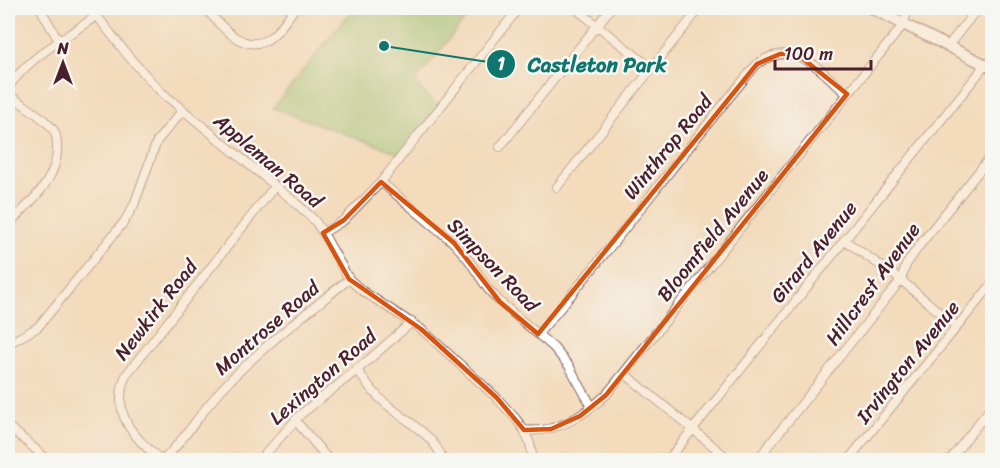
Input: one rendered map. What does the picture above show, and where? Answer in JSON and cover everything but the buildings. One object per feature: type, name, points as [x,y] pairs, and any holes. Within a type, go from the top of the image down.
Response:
[{"type":"main road","points":[[871,8],[988,66]]},
{"type":"street","points":[[40,8],[59,41]]},
{"type":"street","points":[[8,88],[24,68],[106,8]]},
{"type":"street","points":[[204,8],[229,35],[238,40],[254,43],[269,38],[296,8]]},
{"type":"street","points":[[323,233],[344,220],[381,182],[519,8]]},
{"type":"street","points":[[575,8],[651,68]]},
{"type":"street","points":[[500,147],[611,8]]},
{"type":"street","points":[[557,187],[700,8]]},
{"type":"street","points":[[904,24],[908,8]]},
{"type":"street","points":[[948,46],[978,8]]},
{"type":"street","name":"Appleman Road","points":[[97,16],[129,57],[160,91],[315,221],[349,279],[361,290],[412,322],[497,398],[524,430],[533,460]]},
{"type":"street","name":"Bloomfield Avenue","points":[[524,430],[537,432],[551,429],[580,416],[592,407],[624,373],[904,24]]},
{"type":"street","name":"Winthrop Road","points":[[538,334],[757,64],[780,54],[798,54],[814,64],[847,94]]},
{"type":"street","name":"Girard Avenue","points":[[668,460],[978,73],[988,66]]},
{"type":"street","points":[[8,94],[42,118],[53,129],[57,149],[55,165],[46,184],[8,225]]},
{"type":"street","points":[[8,344],[38,327],[124,222],[134,205],[157,141],[182,111]]},
{"type":"street","name":"Hillcrest Avenue","points":[[758,460],[901,280],[906,265],[993,155]]},
{"type":"street","name":"Simpson Road","points":[[381,182],[454,243],[500,302],[538,334],[569,366],[592,407]]},
{"type":"street","name":"Newkirk Road","points":[[162,460],[137,440],[124,420],[122,390],[126,375],[275,186]]},
{"type":"street","points":[[844,240],[901,280],[957,327]]},
{"type":"street","name":"Montrose Road","points":[[162,460],[176,448],[221,390],[252,359],[349,279]]},
{"type":"street","name":"Irvington Avenue","points":[[848,460],[993,284]]},
{"type":"street","name":"Lexington Road","points":[[260,460],[295,420],[412,322]]},
{"type":"street","points":[[357,370],[384,402],[434,442],[443,460]]},
{"type":"street","points":[[624,373],[730,460]]},
{"type":"street","points":[[950,460],[993,406]]},
{"type":"street","points":[[295,420],[328,460]]},
{"type":"street","points":[[8,426],[48,460]]},
{"type":"highlighted area","points":[[780,54],[797,54],[847,94],[606,395],[580,416],[551,429],[524,430],[497,398],[421,329],[349,279],[323,233],[344,220],[381,182],[454,243],[500,302],[538,334],[757,64]]},
{"type":"green space","points":[[354,8],[474,8],[414,83],[440,107],[402,154],[273,108]]},
{"type":"place","name":"Castleton Park","points":[[384,46]]}]
